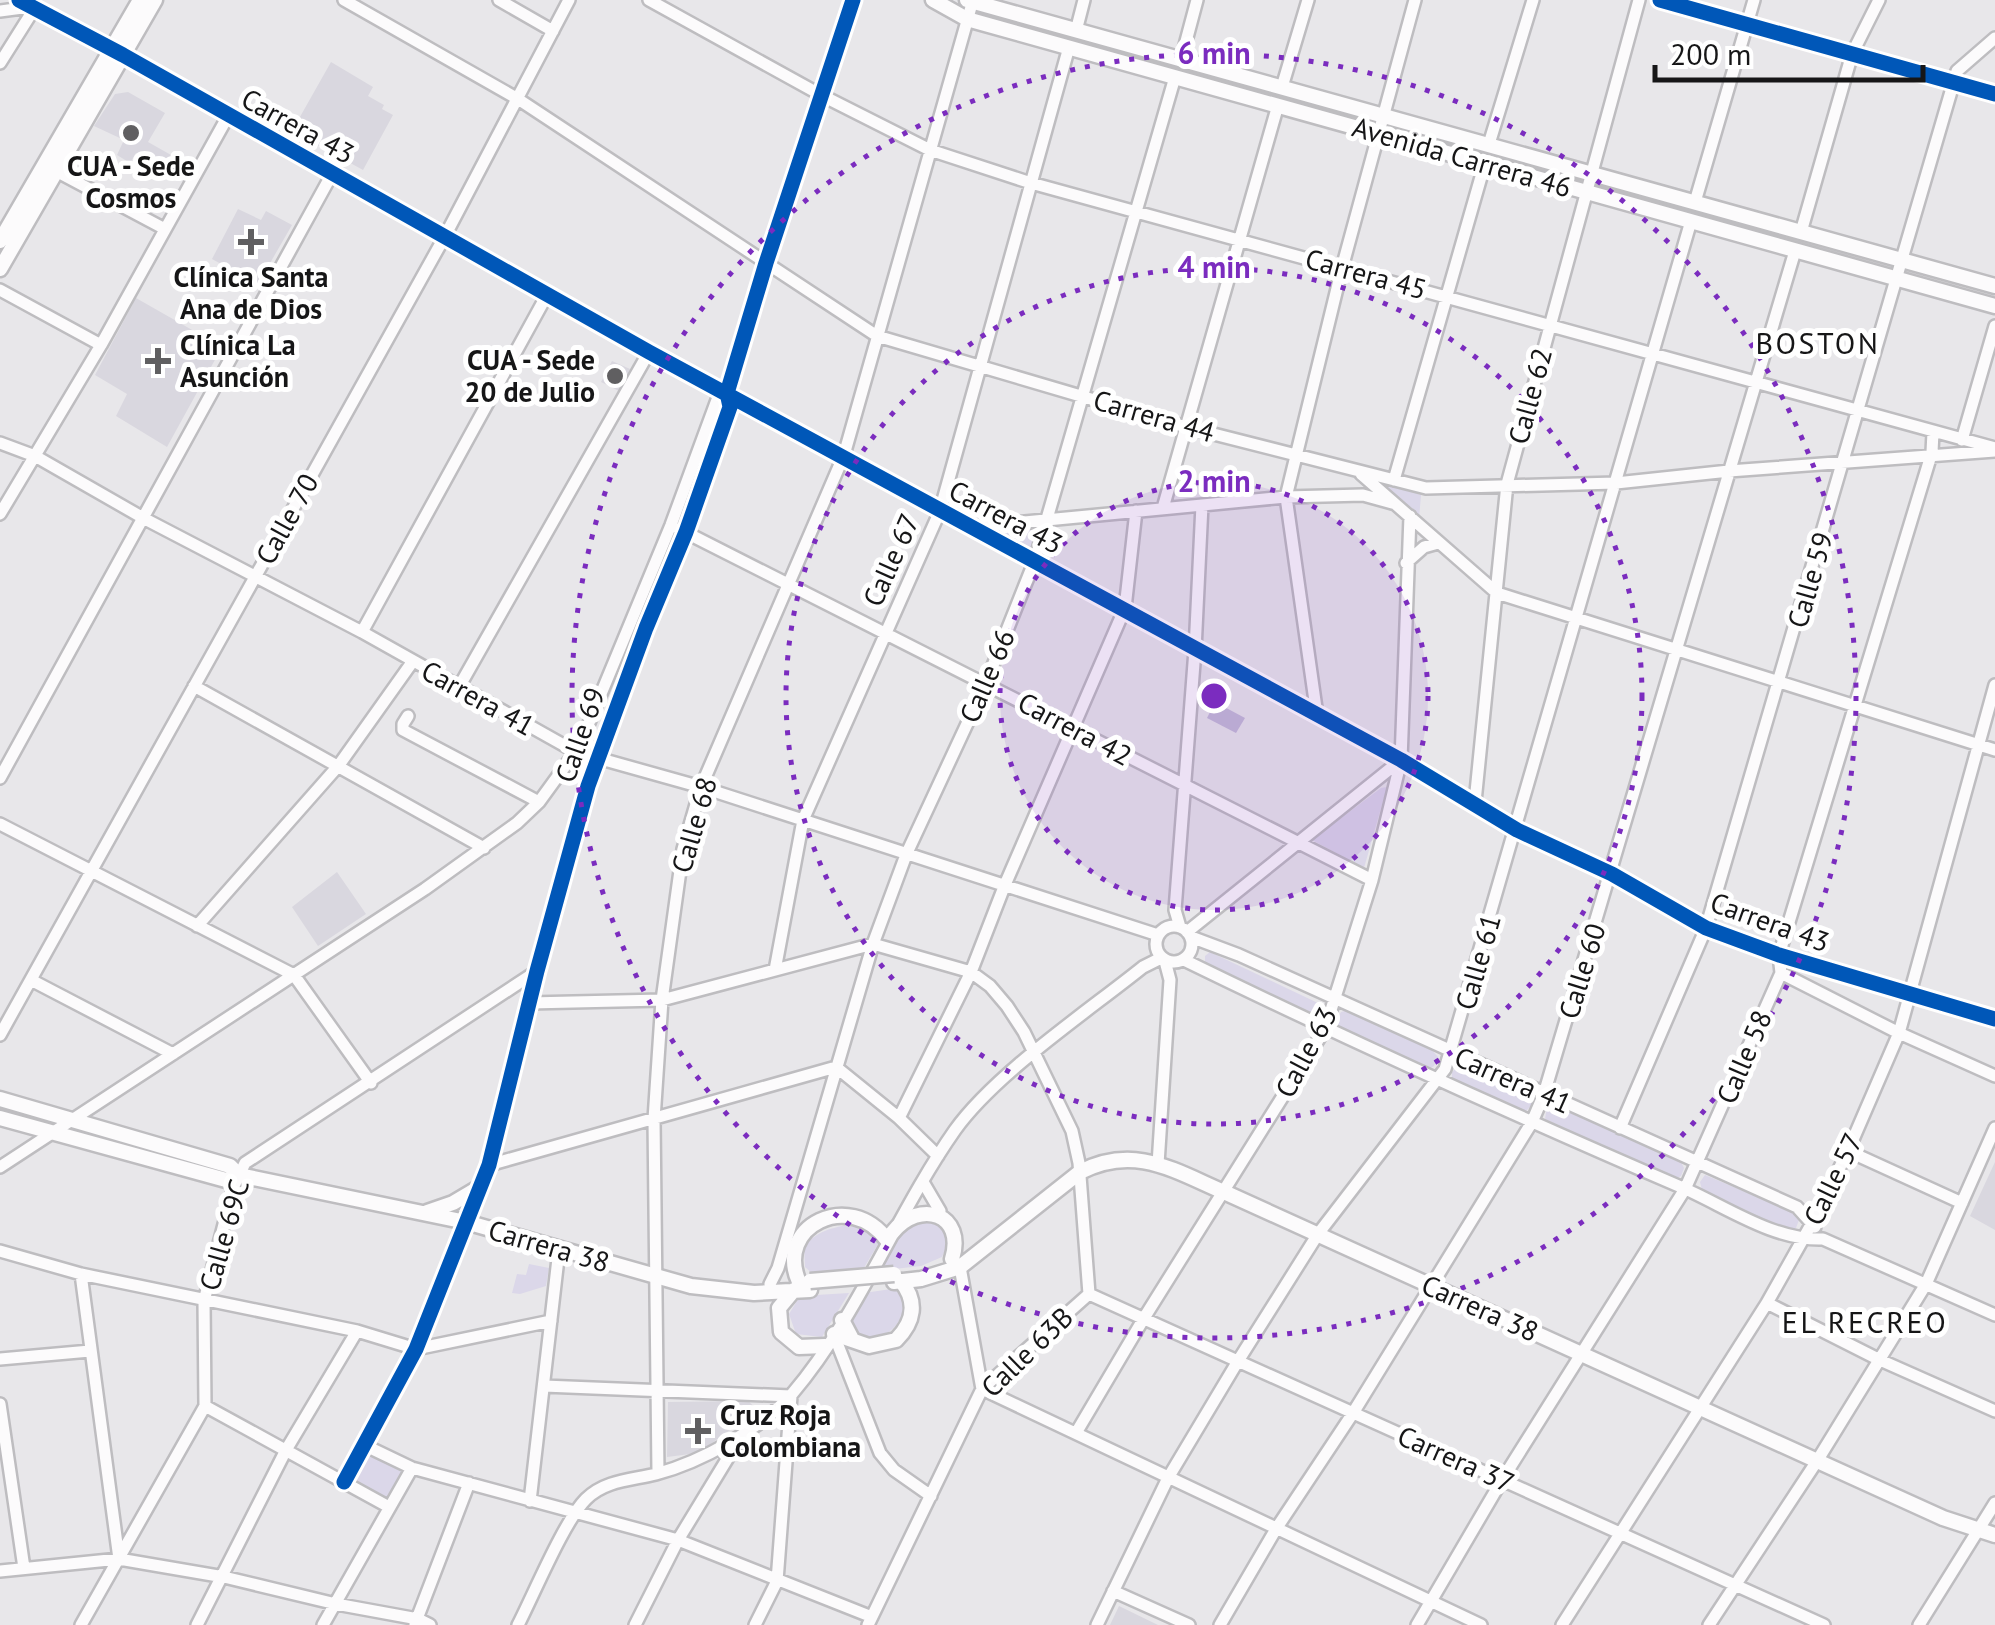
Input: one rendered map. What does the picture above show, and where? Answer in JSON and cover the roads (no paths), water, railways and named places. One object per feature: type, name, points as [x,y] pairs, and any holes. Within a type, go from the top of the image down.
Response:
[{"type":"main road","points":[[117,52],[140,0]]},
{"type":"main road","points":[[0,269],[50,168],[117,52],[154,0]]},
{"type":"main road","name":"Avenida Carrera 46","points":[[933,0],[967,19],[1995,306]]},
{"type":"main road","name":"Avenida Carrera 46","points":[[971,1],[1995,286]]},
{"type":"main road","points":[[0,241],[50,168]]},
{"type":"main road","name":"Carrera 38","points":[[0,1099],[230,1166],[239,1175]]},
{"type":"main road","name":"Carrera 38","points":[[0,1118],[226,1180],[239,1175],[424,1213],[692,1286],[742,1289],[896,1279],[956,1263],[980,1251],[1080,1172],[1113,1158],[1132,1158],[1158,1164],[1224,1192],[1943,1518],[1995,1534]]},
{"type":"main road","points":[[424,1213],[453,1203],[480,1187]]},
{"type":"main road","points":[[919,1189],[920,1213]]},
{"type":"main road","points":[[896,1279],[912,1306],[904,1332],[896,1340],[879,1346],[834,1334],[799,1347],[781,1332],[779,1308],[795,1274],[796,1250],[807,1230],[826,1217],[861,1217],[890,1236],[909,1216],[936,1215],[949,1225],[955,1240],[956,1263]]},
{"type":"main road","name":"Carrera 38","points":[[742,1289],[754,1293],[791,1283]]},
{"type":"street","name":"Carrera 44","points":[[344,0],[518,99],[877,336],[1186,426],[1358,471],[1497,593],[1995,750]]},
{"type":"street","points":[[499,0],[553,31]]},
{"type":"street","name":"Calle 70","points":[[0,1034],[445,236],[569,0]]},
{"type":"street","name":"Carrera 45","points":[[649,0],[930,150],[1031,183],[1860,409],[1995,450]]},
{"type":"street","name":"Calle 69","points":[[344,1482],[416,1349],[489,1165],[588,786],[730,407],[727,392],[853,0]]},
{"type":"street","points":[[1076,31],[1084,0]]},
{"type":"street","points":[[1181,60],[1197,0]]},
{"type":"street","points":[[1282,87],[1308,0]]},
{"type":"street","points":[[1318,715],[1286,497],[1342,268],[1415,0]]},
{"type":"street","points":[[1489,144],[1534,0]]},
{"type":"street","name":"Calle 62","points":[[1474,802],[1507,484],[1639,0]]},
{"type":"street","points":[[1660,0],[1995,94]]},
{"type":"street","points":[[1695,202],[1754,0]]},
{"type":"street","points":[[1801,232],[1852,54],[1879,0]]},
{"type":"street","name":"Calle 68","points":[[658,1474],[654,1120],[662,1000],[683,849],[702,787],[844,455],[971,1]]},
{"type":"street","name":"Carrera 43","points":[[28,5],[649,352],[1401,760],[1517,830],[1612,874],[1706,928],[1779,955],[1995,1019]]},
{"type":"street","points":[[0,11],[28,5]]},
{"type":"street","points":[[0,63],[28,5]]},
{"type":"street","name":"Calle 59","points":[[1620,1128],[1706,928],[1957,71],[1995,38]]},
{"type":"street","name":"Calle 67","points":[[775,970],[803,820],[940,510],[1069,47]]},
{"type":"street","name":"Calle 66","points":[[791,1283],[836,1067],[874,944],[906,855],[986,683],[1035,560],[1175,77]]},
{"type":"street","points":[[1163,508],[1278,105]]},
{"type":"street","points":[[0,514],[228,116]]},
{"type":"street","points":[[1394,480],[1485,163]]},
{"type":"street","points":[[50,168],[166,229]]},
{"type":"street","points":[[0,778],[332,174]]},
{"type":"street","name":"Calle 61","points":[[1097,1625],[1168,1478],[1238,1361],[1318,1234],[1438,1082],[1452,1053],[1691,221]]},
{"type":"street","name":"Calle 60","points":[[1220,1625],[1276,1529],[1353,1413],[1532,1122],[1544,1094],[1795,251]]},
{"type":"street","points":[[0,290],[100,345]]},
{"type":"street","points":[[362,632],[548,293]]},
{"type":"street","points":[[1962,440],[1995,326]]},
{"type":"street","points":[[459,687],[649,352]]},
{"type":"street","name":"Calle 69","points":[[0,1167],[484,848],[539,802],[576,752],[671,525],[717,400],[727,392]]},
{"type":"street","name":"Calle 58","points":[[1417,1625],[1502,1480],[1686,1189],[1781,973],[1779,955],[1930,457],[1933,432]]},
{"type":"street","name":"Carrera 41","points":[[0,443],[36,456],[576,752],[803,820],[1004,887],[1161,946]]},
{"type":"street","points":[[1358,471],[1444,490],[1507,484],[1616,483],[1995,450]]},
{"type":"street","points":[[972,526],[1286,497],[1363,495],[1396,504]]},
{"type":"street","points":[[518,1625],[577,1511],[598,1490],[701,1458],[742,1435],[790,1396],[834,1334],[938,1156],[980,1100],[1144,967],[1161,946],[1176,910],[1202,505]]},
{"type":"street","points":[[899,1118],[971,972],[1124,608],[1136,511]]},
{"type":"street","name":"Calle 63","points":[[1076,1433],[1325,1029],[1372,880],[1401,760],[1410,516]]},
{"type":"street","name":"Carrera 42","points":[[671,525],[1372,880]]},
{"type":"street","points":[[1406,563],[1424,546],[1438,543]]},
{"type":"street","points":[[631,622],[646,628]]},
{"type":"street","points":[[197,926],[339,765],[412,661]]},
{"type":"street","name":"Calle 57","points":[[1562,1625],[1767,1303],[1804,1240],[1848,1151],[1900,1033],[1995,685]]},
{"type":"street","points":[[194,686],[484,848]]},
{"type":"street","points":[[408,716],[403,730],[539,802]]},
{"type":"street","points":[[1161,946],[1186,932],[1401,760]]},
{"type":"street","points":[[562,774],[572,768],[580,770],[588,786]]},
{"type":"street","points":[[0,824],[294,974],[370,1083]]},
{"type":"street","points":[[1170,980],[1190,952],[1176,910]]},
{"type":"street","name":"Carrera 41","points":[[1186,932],[1796,1208],[1822,1239]]},
{"type":"street","points":[[515,987],[524,990],[530,1001],[662,1000],[874,944],[971,972]]},
{"type":"street","points":[[1161,946],[1182,961]]},
{"type":"street","points":[[1158,1164],[1170,980],[1161,946]]},
{"type":"street","name":"Carrera 41","points":[[1182,961],[1438,1082],[1804,1240],[1822,1239],[1995,1315]]},
{"type":"street","name":"Calle 69C","points":[[205,1406],[204,1301],[245,1163],[537,970]]},
{"type":"street","name":"Calle 63B","points":[[870,1621],[982,1389],[1089,1294],[1080,1172],[1072,1130],[1035,1052],[1007,1006],[971,972]]},
{"type":"street","points":[[1781,973],[1995,1076]]},
{"type":"street","points":[[31,980],[173,1054]]},
{"type":"street","points":[[489,1165],[836,1067],[938,1156]]},
{"type":"street","points":[[1709,1625],[1817,1461],[1926,1284],[1995,1128]]},
{"type":"street","points":[[1848,1151],[1962,1203]]},
{"type":"street","points":[[919,1189],[940,1211]]},
{"type":"street","points":[[530,1501],[560,1250]]},
{"type":"street","points":[[0,1251],[81,1274],[357,1332],[416,1349],[551,1321]]},
{"type":"street","points":[[956,1263],[982,1389],[1482,1625]]},
{"type":"street","points":[[81,1274],[118,1560]]},
{"type":"street","name":"Carrera 37","points":[[1089,1294],[1824,1625]]},
{"type":"street","points":[[1767,1303],[1880,1360],[1995,1411]]},
{"type":"street","points":[[197,1625],[286,1450],[357,1332]]},
{"type":"street","points":[[834,1334],[880,1453],[894,1470],[930,1496]]},
{"type":"street","points":[[0,1359],[90,1351]]},
{"type":"street","points":[[544,1386],[790,1396]]},
{"type":"street","points":[[755,1625],[777,1581],[790,1396]]},
{"type":"street","points":[[0,1404],[24,1568]]},
{"type":"street","points":[[81,1625],[205,1406],[389,1507]]},
{"type":"street","points":[[634,1625],[678,1540],[742,1435]]},
{"type":"street","points":[[364,1444],[412,1468],[678,1540],[870,1621]]},
{"type":"street","points":[[323,1625],[412,1468]]},
{"type":"street","points":[[0,1571],[118,1560],[224,1577],[421,1623],[470,1483]]},
{"type":"street","points":[[1919,1625],[1995,1504]]},
{"type":"street","points":[[1113,1591],[1189,1625]]},
{"type":"place","name":"CUA - Sede Cosmos","points":[[131,133]]},
{"type":"place","name":"Clínica Santa Ana de Dios","points":[[251,242]]},
{"type":"place","name":"Clínica La Asunción","points":[[158,361]]},
{"type":"place","name":"CUA - Sede 20 de Julio","points":[[615,376]]},
{"type":"place","name":"Cruz Roja Colombiana","points":[[698,1431]]},
{"type":"district","name":"BOSTON","points":[[1818,344]]},
{"type":"district","name":"EL RECREO","points":[[1865,1323]]}]
